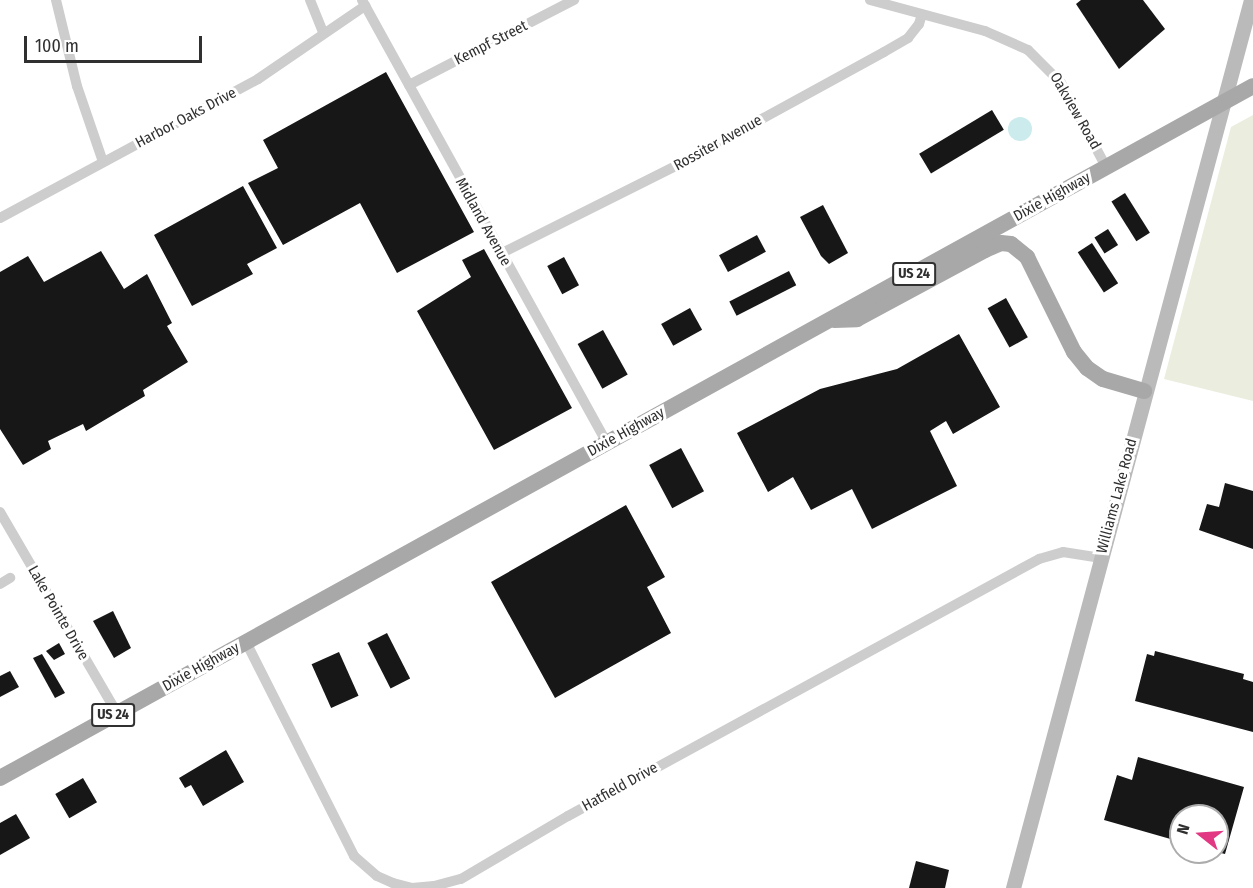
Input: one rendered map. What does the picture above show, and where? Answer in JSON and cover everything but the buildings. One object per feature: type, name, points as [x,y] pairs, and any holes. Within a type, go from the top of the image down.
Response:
[{"type":"main road","name":"Williams Lake Road","points":[[1013,888],[1144,391],[1251,0]]},
{"type":"main road","name":"Dixie Highway","points":[[0,778],[1253,86]]},
{"type":"main road","points":[[830,320],[857,319],[985,250],[1001,243],[1011,244],[1027,257],[1074,352],[1087,368],[1103,379],[1144,391]]},
{"type":"street","points":[[56,0],[77,86],[103,162]]},
{"type":"street","points":[[310,0],[323,33]]},
{"type":"street","name":"Kempf Street","points":[[409,85],[574,0]]},
{"type":"street","name":"Oakview Road","points":[[870,0],[985,31],[1042,60],[1072,100],[1106,167]]},
{"type":"street","name":"Harbor Oaks Drive","points":[[0,218],[258,79],[364,3]]},
{"type":"street","name":"Midland Avenue","points":[[364,3],[500,254],[607,443]]},
{"type":"street","name":"Rossiter Avenue","points":[[500,254],[676,166],[884,52],[908,38],[922,14]]},
{"type":"street","name":"Lake Pointe Drive","points":[[0,512],[117,713]]},
{"type":"street","name":"Hatfield Drive","points":[[246,642],[354,856],[377,876],[393,883],[412,888],[434,886],[461,879],[588,804],[1039,559],[1063,552],[1100,558]]},
{"type":"street","points":[[0,584],[10,578]]},
{"type":"shaded area","points":[[1253,115],[1253,401],[1164,379],[1231,127]]},
{"type":"water","points":[[1020,117],[1028,121],[1032,129],[1028,137],[1020,141],[1012,137],[1008,129],[1012,121]]}]
